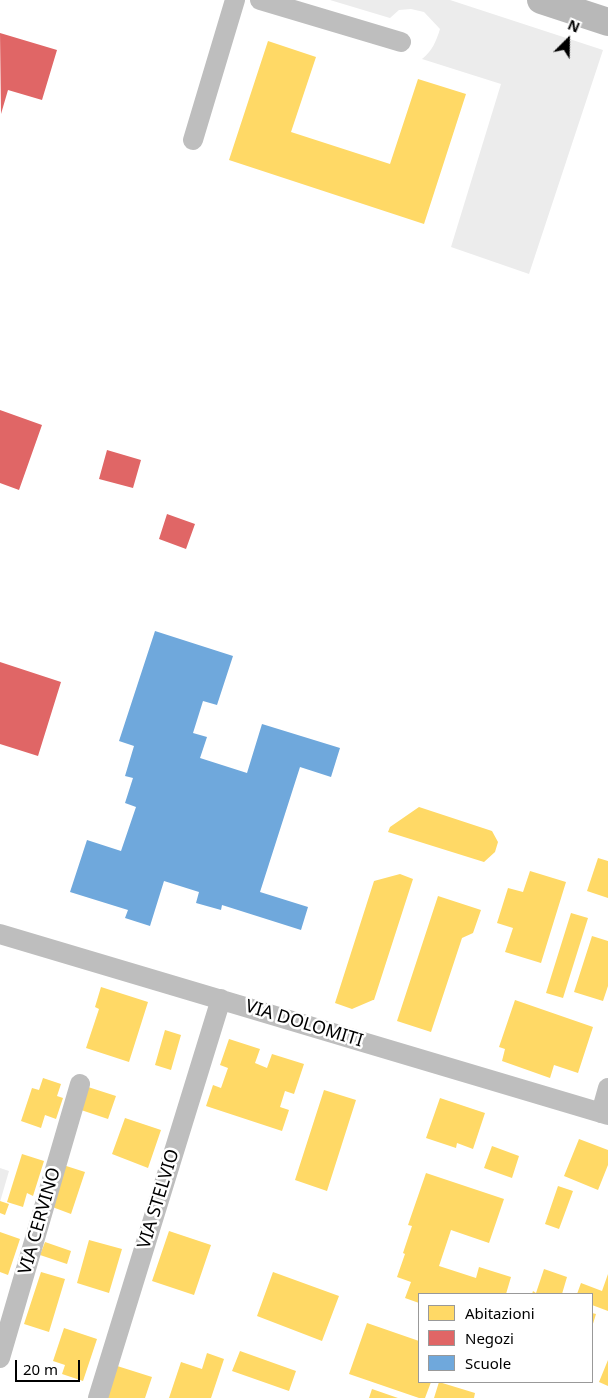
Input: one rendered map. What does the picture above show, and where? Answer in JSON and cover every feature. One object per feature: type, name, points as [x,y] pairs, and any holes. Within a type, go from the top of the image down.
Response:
[{"type":"main road","points":[[541,0],[608,22]]},
{"type":"street","points":[[193,140],[235,0]]},
{"type":"street","points":[[260,0],[401,42]]},
{"type":"street","name":"VIA DOLOMITI","points":[[0,934],[604,1114]]},
{"type":"street","name":"VIA STELVIO","points":[[98,1398],[221,999]]},
{"type":"street","name":"VIA CERVINO","points":[[0,1358],[80,1084]]},
{"type":"street","points":[[604,1114],[608,1088]]},
{"type":"shaded area","points":[[330,0],[450,0],[603,50],[529,274],[451,247],[501,84],[422,59],[433,46],[440,29],[424,12],[411,9],[399,10],[390,18]]},
{"type":"shaded area","points":[[0,1168],[9,1171],[0,1202]]},
{"type":"building: Abitazioni","points":[[268,41],[316,57],[291,132],[390,164],[418,79],[466,94],[424,224],[229,160]]},
{"type":"building: Abitazioni","points":[[419,807],[492,831],[498,842],[495,852],[484,862],[388,832],[390,827]]},
{"type":"building: Abitazioni","points":[[598,858],[608,861],[608,898],[587,891]]},
{"type":"building: Abitazioni","points":[[530,871],[566,882],[541,963],[505,952],[513,928],[497,923],[508,888],[523,892]]},
{"type":"building: Abitazioni","points":[[400,874],[413,879],[374,1000],[352,1009],[335,1003],[374,881]]},
{"type":"building: Abitazioni","points":[[438,896],[481,910],[473,933],[462,938],[431,1032],[397,1021]]},
{"type":"building: Abitazioni","points":[[571,913],[588,918],[563,998],[546,993]]},
{"type":"building: Abitazioni","points":[[592,936],[608,941],[608,986],[603,1001],[574,992]]},
{"type":"building: Abitazioni","points":[[101,987],[148,1002],[129,1062],[86,1048],[99,1009],[95,1007]]},
{"type":"building: Abitazioni","points":[[515,1000],[593,1027],[578,1073],[554,1065],[550,1078],[502,1061],[505,1049],[499,1047]]},
{"type":"building: Abitazioni","points":[[165,1030],[181,1035],[171,1070],[155,1065]]},
{"type":"building: Abitazioni","points":[[229,1039],[260,1049],[255,1063],[267,1068],[272,1054],[304,1064],[294,1094],[285,1091],[280,1107],[289,1110],[282,1131],[206,1106],[213,1085],[221,1088],[228,1068],[220,1065]]},
{"type":"building: Abitazioni","points":[[43,1078],[61,1084],[57,1096],[63,1098],[56,1119],[45,1115],[41,1128],[21,1121],[32,1088],[39,1090]]},
{"type":"building: Abitazioni","points":[[88,1087],[116,1096],[108,1119],[81,1110]]},
{"type":"building: Abitazioni","points":[[324,1090],[356,1100],[327,1191],[295,1180]]},
{"type":"building: Abitazioni","points":[[440,1098],[485,1113],[473,1149],[457,1143],[456,1148],[426,1138]]},
{"type":"building: Abitazioni","points":[[125,1118],[161,1130],[148,1168],[112,1154]]},
{"type":"building: Abitazioni","points":[[579,1139],[608,1150],[608,1165],[598,1190],[564,1176]]},
{"type":"building: Abitazioni","points":[[492,1146],[519,1156],[512,1178],[484,1168]]},
{"type":"building: Abitazioni","points":[[22,1154],[44,1161],[33,1196],[27,1193],[23,1207],[7,1202]]},
{"type":"building: Abitazioni","points":[[60,1164],[85,1172],[71,1214],[47,1205]]},
{"type":"building: Abitazioni","points":[[426,1173],[504,1199],[489,1243],[451,1230],[439,1266],[476,1278],[479,1267],[511,1277],[506,1293],[418,1293],[418,1303],[405,1298],[411,1282],[397,1277],[412,1226],[408,1225]]},
{"type":"building: Abitazioni","points":[[558,1186],[573,1191],[559,1229],[545,1224]]},
{"type":"building: Abitazioni","points":[[0,1201],[9,1204],[5,1215],[0,1213]]},
{"type":"building: Abitazioni","points":[[169,1231],[211,1245],[194,1295],[152,1281]]},
{"type":"building: Abitazioni","points":[[0,1232],[20,1239],[8,1275],[0,1272]]},
{"type":"building: Abitazioni","points":[[89,1240],[122,1249],[109,1293],[77,1283]]},
{"type":"building: Abitazioni","points":[[45,1242],[71,1251],[67,1264],[40,1255]]},
{"type":"building: Abitazioni","points":[[544,1269],[567,1277],[562,1293],[536,1293]]},
{"type":"building: Abitazioni","points":[[41,1272],[65,1279],[49,1332],[24,1324]]},
{"type":"building: Abitazioni","points":[[273,1272],[339,1296],[322,1341],[257,1316]]},
{"type":"building: Abitazioni","points":[[608,1274],[608,1311],[593,1305],[593,1293],[577,1293],[581,1283],[602,1291]]},
{"type":"building: Abitazioni","points":[[593,1313],[596,1314],[593,1324]]},
{"type":"building: Abitazioni","points":[[367,1323],[418,1341],[418,1383],[431,1383],[425,1398],[419,1398],[349,1374]]},
{"type":"building: Abitazioni","points":[[64,1328],[97,1339],[83,1381],[62,1374],[65,1365],[53,1361]]},
{"type":"building: Abitazioni","points":[[240,1351],[296,1371],[289,1391],[232,1371]]},
{"type":"building: Abitazioni","points":[[207,1353],[224,1359],[211,1398],[169,1398],[181,1362],[202,1369]]},
{"type":"building: Abitazioni","points":[[608,1360],[608,1386],[599,1382]]},
{"type":"building: Abitazioni","points":[[114,1365],[152,1377],[145,1398],[105,1398]]},
{"type":"building: Abitazioni","points":[[439,1383],[475,1393],[474,1398],[434,1398]]},
{"type":"building: Abitazioni","points":[[372,1389],[398,1398],[369,1398]]},
{"type":"building: Negozi","points":[[0,33],[57,50],[42,100],[8,90],[1,114]]},
{"type":"building: Negozi","points":[[0,410],[42,425],[19,490],[0,483]]},
{"type":"building: Negozi","points":[[107,450],[141,460],[133,488],[99,479]]},
{"type":"building: Negozi","points":[[167,514],[195,524],[186,549],[159,539]]},
{"type":"building: Negozi","points":[[0,662],[61,682],[38,756],[0,744]]},
{"type":"building: Scuole","points":[[155,631],[233,656],[217,705],[203,701],[193,733],[207,737],[200,758],[247,773],[262,724],[340,748],[331,777],[300,767],[260,892],[308,907],[301,930],[222,905],[221,910],[196,903],[199,892],[164,881],[150,926],[125,918],[128,910],[70,892],[87,840],[121,851],[136,807],[125,803],[133,778],[125,776],[134,746],[119,741]]}]
